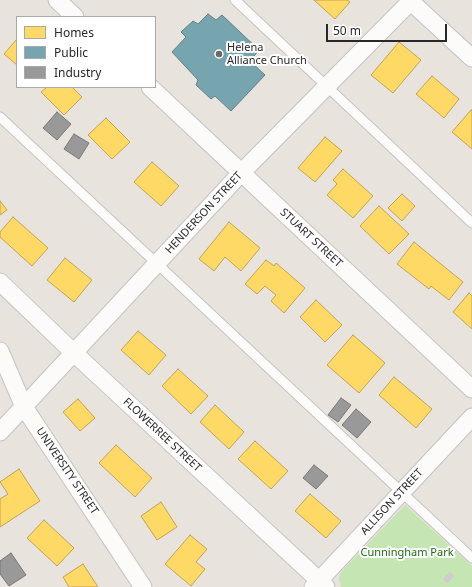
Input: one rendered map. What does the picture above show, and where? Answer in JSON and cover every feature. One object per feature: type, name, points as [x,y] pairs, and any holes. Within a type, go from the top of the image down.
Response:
[{"type":"street","points":[[57,0],[74,16]]},
{"type":"street","points":[[411,1],[472,58]]},
{"type":"street","name":"HENDERSON STREET","points":[[0,432],[241,173],[411,1]]},
{"type":"street","name":"STUART STREET","points":[[151,88],[472,389]]},
{"type":"street","name":"FLOWERREE STREET","points":[[0,282],[319,585]]},
{"type":"street","name":"UNIVERSITY STREET","points":[[0,350],[24,407],[143,587]]},
{"type":"street","name":"ALLISON STREET","points":[[319,585],[401,492],[472,417]]},
{"type":"lane","points":[[235,0],[472,223]]},
{"type":"lane","points":[[0,117],[472,558]]},
{"type":"green space","name":"Cunningham Park","points":[[405,505],[472,566],[472,587],[341,586],[339,579],[340,573]]},
{"type":"building: Homes","points":[[314,0],[347,0],[350,2],[335,19]]},
{"type":"building: Homes","points":[[16,40],[16,64],[4,54]]},
{"type":"building: Homes","points":[[399,42],[421,60],[393,93],[371,75]]},
{"type":"building: Homes","points":[[432,76],[459,99],[444,118],[416,94]]},
{"type":"building: Homes","points":[[46,88],[73,88],[82,97],[64,115],[41,92]]},
{"type":"building: Homes","points":[[472,110],[472,149],[452,132]]},
{"type":"building: Homes","points":[[106,118],[130,142],[112,159],[88,135]]},
{"type":"building: Homes","points":[[325,137],[342,151],[315,182],[298,168]]},
{"type":"building: Homes","points":[[152,162],[179,186],[161,206],[134,182]]},
{"type":"building: Homes","points":[[343,169],[373,196],[353,218],[327,195],[337,184],[333,180]]},
{"type":"building: Homes","points":[[402,194],[415,206],[402,221],[388,208]]},
{"type":"building: Homes","points":[[0,201],[7,210],[0,215]]},
{"type":"building: Homes","points":[[379,206],[409,234],[389,254],[360,226]]},
{"type":"building: Homes","points":[[13,217],[48,248],[32,266],[0,237],[0,232]]},
{"type":"building: Homes","points":[[229,222],[260,248],[241,271],[225,257],[214,271],[199,259]]},
{"type":"building: Homes","points":[[414,242],[463,282],[449,300],[431,286],[429,289],[397,264]]},
{"type":"building: Homes","points":[[65,258],[92,280],[74,302],[47,280]]},
{"type":"building: Homes","points":[[266,260],[274,266],[276,263],[305,288],[284,313],[271,301],[276,295],[265,286],[257,294],[245,284]]},
{"type":"building: Homes","points":[[469,293],[472,296],[472,329],[453,312]]},
{"type":"building: Homes","points":[[316,300],[342,325],[325,342],[300,317]]},
{"type":"building: Homes","points":[[138,331],[166,355],[149,375],[121,350]]},
{"type":"building: Homes","points":[[353,335],[385,363],[359,393],[327,365]]},
{"type":"building: Homes","points":[[178,369],[208,396],[191,414],[162,386]]},
{"type":"building: Homes","points":[[394,377],[432,409],[416,428],[379,395]]},
{"type":"building: Homes","points":[[78,399],[95,418],[80,431],[63,412]]},
{"type":"building: Homes","points":[[215,405],[244,432],[229,449],[200,422]]},
{"type":"building: Homes","points":[[255,441],[288,471],[271,489],[238,459]]},
{"type":"building: Homes","points":[[116,445],[152,478],[135,497],[99,463]]},
{"type":"building: Homes","points":[[19,469],[40,501],[0,527],[0,499],[8,494],[0,482]]},
{"type":"building: Homes","points":[[310,494],[341,521],[326,538],[295,511]]},
{"type":"building: Homes","points":[[161,502],[177,527],[157,540],[141,516]]},
{"type":"building: Homes","points":[[44,520],[74,548],[57,566],[27,538]]},
{"type":"building: Homes","points":[[190,535],[207,549],[196,562],[205,569],[191,586],[165,564]]},
{"type":"building: Homes","points":[[83,564],[98,587],[69,587],[63,577]]},
{"type":"building: Public","points":[[208,14],[216,20],[222,15],[259,50],[250,61],[265,75],[231,111],[215,96],[211,99],[196,85],[198,80],[172,52],[186,37],[181,32],[193,21],[198,24]]},
{"type":"building: Industry","points":[[57,112],[71,124],[57,140],[43,128]]},
{"type":"building: Industry","points":[[74,134],[89,143],[79,159],[64,149]]},
{"type":"building: Industry","points":[[341,398],[351,405],[338,422],[328,415]]},
{"type":"building: Industry","points":[[356,409],[371,422],[357,438],[342,425]]},
{"type":"building: Industry","points":[[314,465],[328,476],[316,489],[303,478]]},
{"type":"building: Industry","points":[[11,553],[26,575],[9,586],[0,574],[0,561]]},
{"type":"building: Other","points":[[450,572],[454,576],[447,583],[443,579]]},
{"type":"place","name":"Helena Alliance Church","points":[[219,54]]}]
